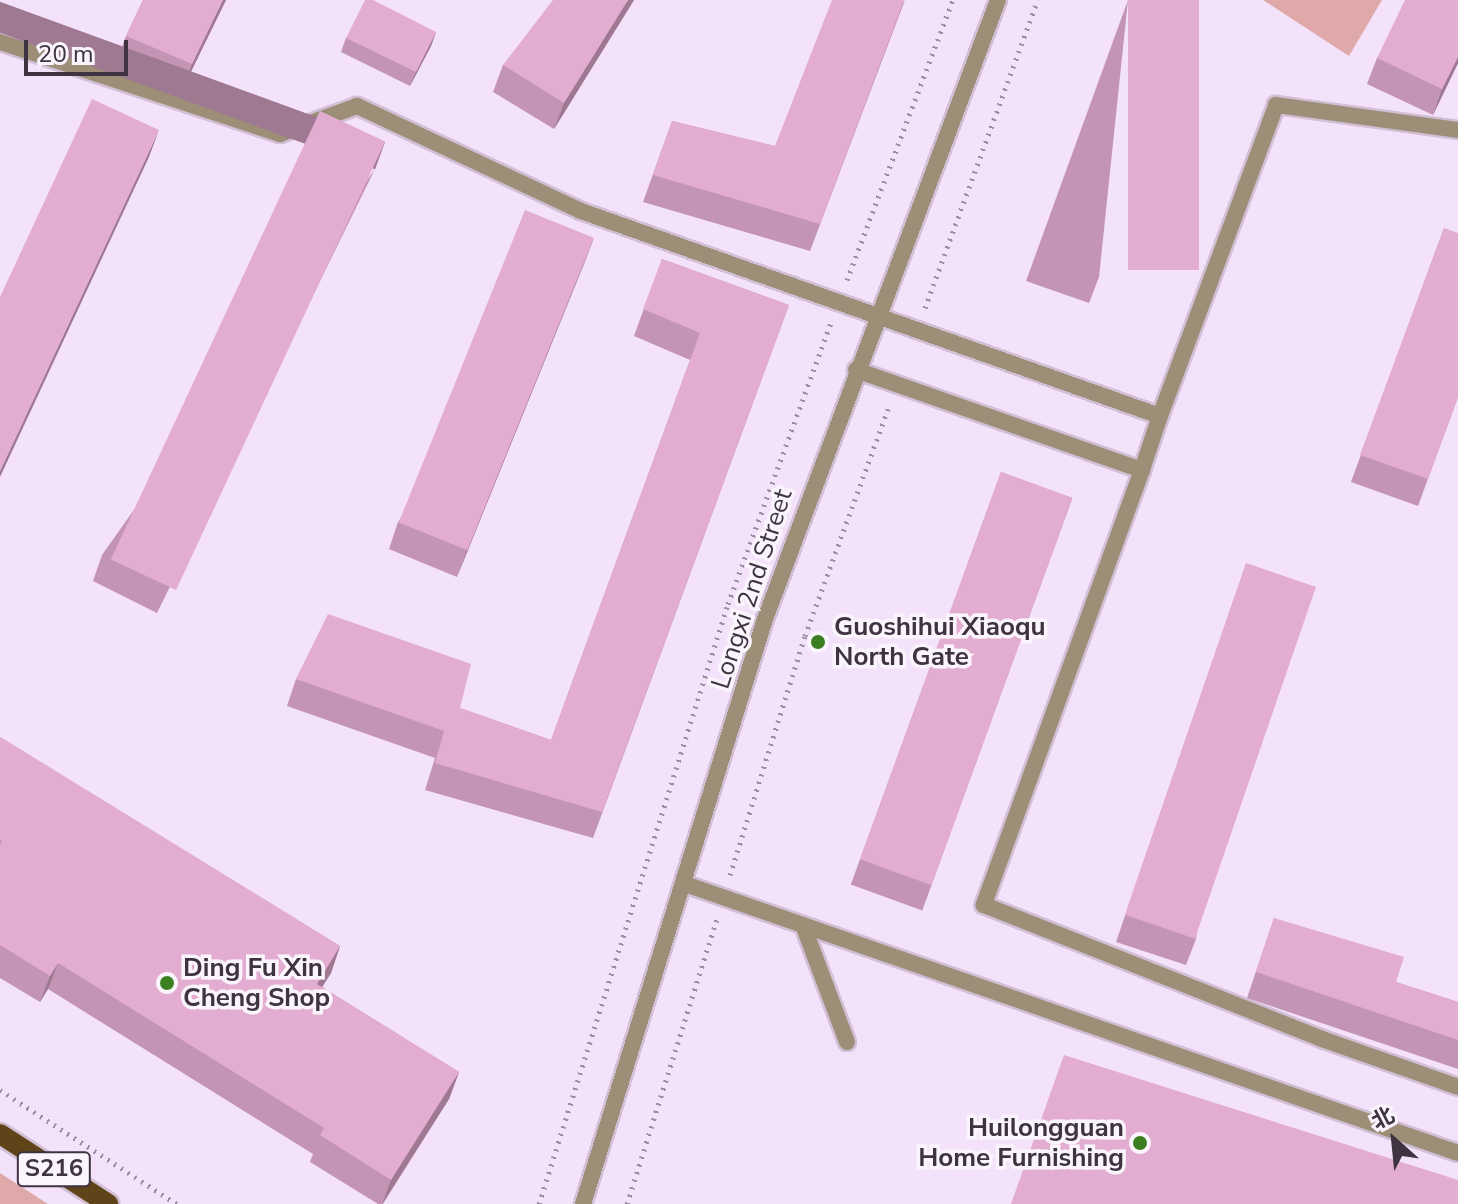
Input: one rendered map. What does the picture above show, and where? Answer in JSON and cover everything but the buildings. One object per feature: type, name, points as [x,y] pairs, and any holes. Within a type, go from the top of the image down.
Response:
[{"type":"main road","name":"S216","points":[[0,1134],[108,1204]]},
{"type":"street","name":"Longxi 2nd Street","points":[[583,1204],[765,619],[856,370],[998,0]]},
{"type":"street","points":[[0,42],[280,134],[357,106],[581,211],[1160,416]]},
{"type":"street","points":[[1458,130],[1276,105],[984,905],[1322,1039],[1458,1087]]},
{"type":"street","points":[[856,370],[1142,470]]},
{"type":"street","points":[[685,884],[1458,1153]]},
{"type":"street","points":[[803,925],[847,1042]]},
{"type":"path","points":[[539,1204],[728,604],[953,0]]},
{"type":"path","points":[[917,328],[1038,0]]},
{"type":"path","points":[[627,1204],[805,636],[897,385]]},
{"type":"path","points":[[0,1090],[177,1204]]},
{"type":"shaded area","points":[[1263,0],[1382,0],[1349,56]]},
{"type":"shaded area","points":[[0,1173],[48,1204],[0,1204]]},
{"type":"place","name":"Guoshihui Xiaoqu North Gate","points":[[818,642]]},
{"type":"place","name":"Ding Fu Xin Cheng Shop","points":[[167,983]]},
{"type":"place","name":"Huilongguan Home Furnishing","points":[[1140,1143]]}]
